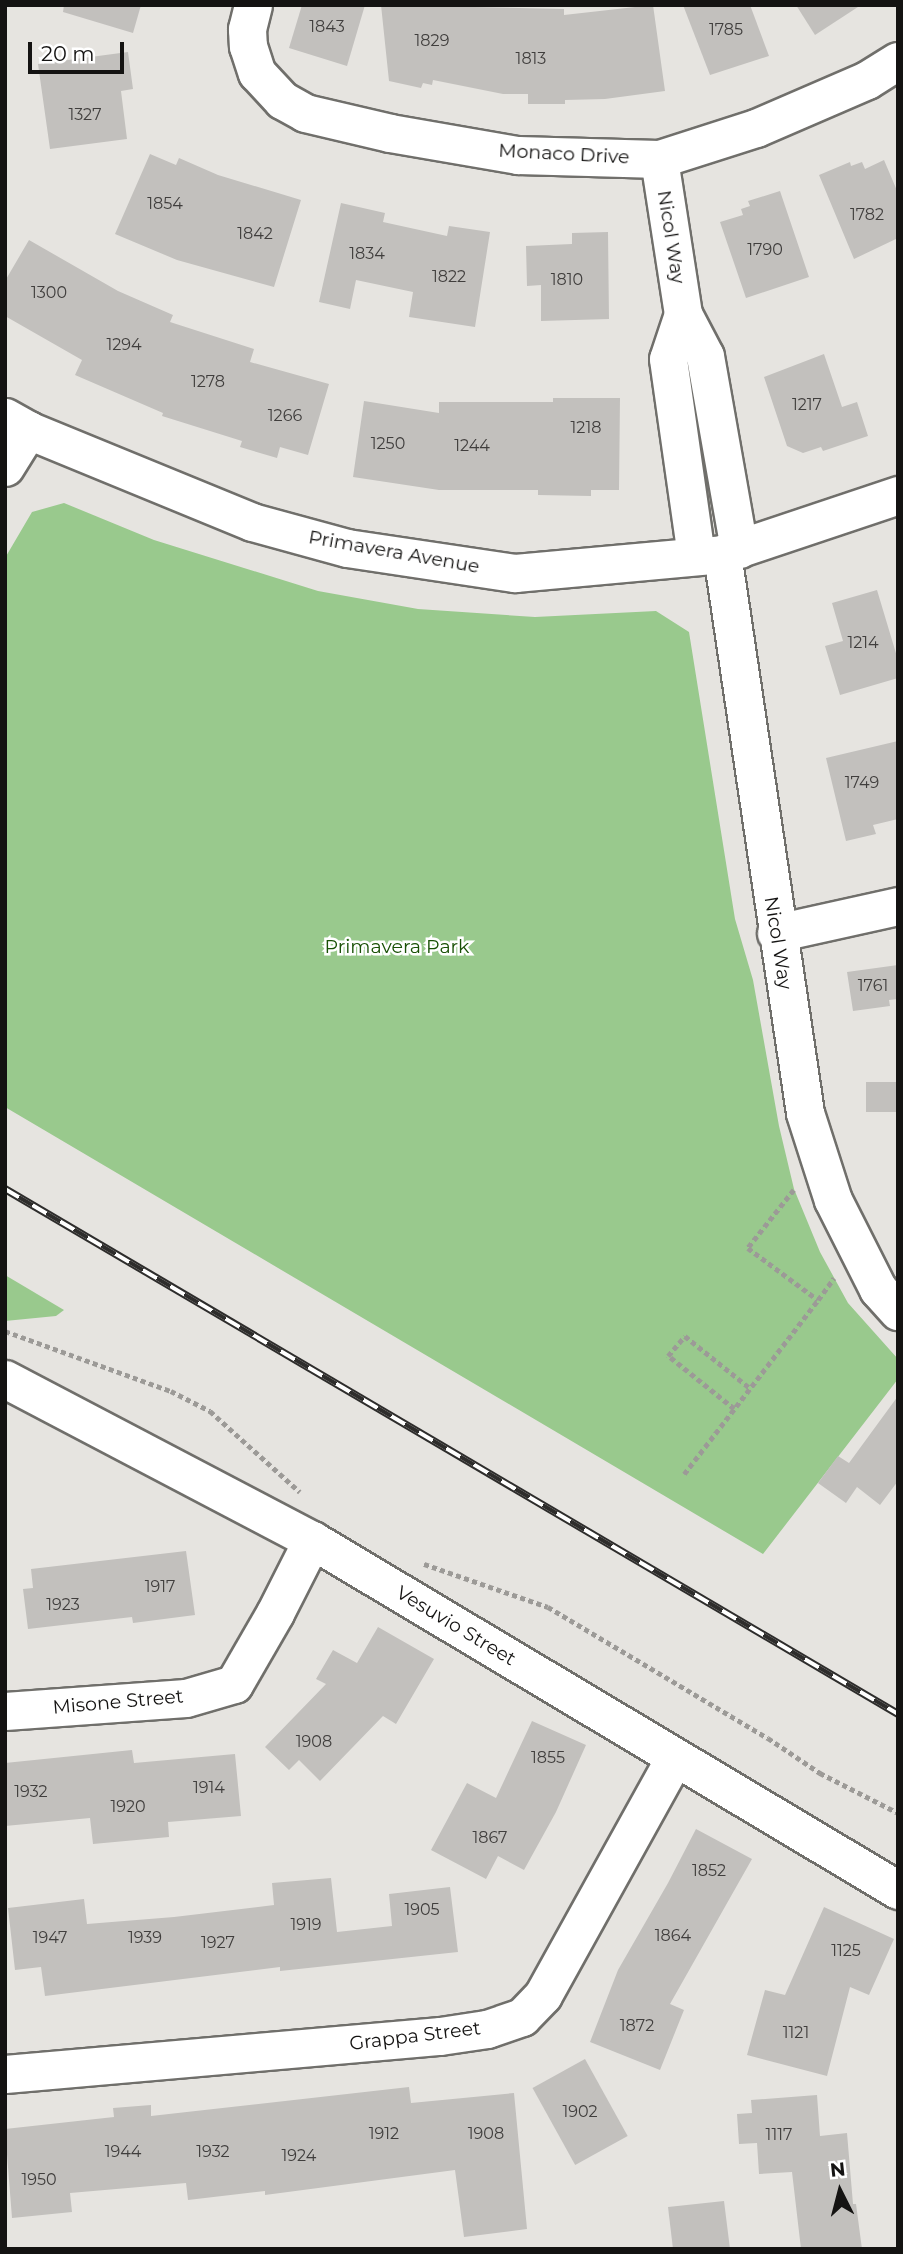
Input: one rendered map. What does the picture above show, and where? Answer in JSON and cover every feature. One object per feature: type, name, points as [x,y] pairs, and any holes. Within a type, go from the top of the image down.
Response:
[{"type":"street","name":"Monaco Drive","points":[[253,5],[247,29],[257,73],[282,100],[305,113],[390,133],[519,155],[659,159],[755,128],[867,80],[898,61]]},
{"type":"street","name":"Nicol Way","points":[[659,159],[683,314],[705,356],[719,553],[805,1113],[832,1200],[878,1289],[898,1311]]},
{"type":"street","name":"Primavera Avenue","points":[[16,423],[252,522],[347,548],[515,573],[719,553],[898,495]]},
{"type":"street","points":[[5,467],[16,423]]},
{"type":"street","points":[[776,933],[898,906]]},
{"type":"street","name":"Vesuvio Street","points":[[5,1379],[312,1540],[898,1891]]},
{"type":"street","name":"Misone Street","points":[[5,1711],[186,1698],[234,1684],[275,1613],[312,1540]]},
{"type":"street","name":"Grappa Street","points":[[5,2074],[440,2036],[486,2029],[522,2017],[543,1995],[675,1756]]},
{"type":"path","points":[[799,1184],[748,1248],[818,1300]]},
{"type":"path","points":[[684,1474],[839,1271]]},
{"type":"path","points":[[5,1331],[171,1391],[210,1411],[306,1498]]},
{"type":"path","points":[[734,1409],[668,1356],[685,1336],[750,1388]]},
{"type":"path","points":[[420,1562],[548,1607],[768,1738],[820,1773],[898,1813]]},
{"type":"green space","name":"Primavera Park","points":[[64,503],[154,540],[318,591],[418,609],[535,617],[656,611],[689,632],[735,919],[753,980],[779,1126],[794,1189],[820,1252],[848,1303],[898,1359],[898,1379],[763,1554],[5,1107],[5,558],[32,512]]},
{"type":"green space","points":[[5,1275],[64,1310],[56,1316],[5,1321]]},
{"type":"building","points":[[64,5],[141,5],[133,33],[63,12]]},
{"type":"building","points":[[302,5],[365,5],[347,66],[289,48]]},
{"type":"building","points":[[381,5],[564,9],[564,15],[653,5],[665,91],[605,99],[565,100],[565,104],[528,104],[528,94],[503,94],[433,80],[432,85],[423,83],[421,88],[389,81]]},
{"type":"building","points":[[683,5],[750,5],[769,56],[710,75]]},
{"type":"building","points":[[796,5],[861,5],[815,35]]},
{"type":"building","points":[[128,52],[133,89],[121,91],[127,139],[50,149],[38,64]]},
{"type":"building","points":[[150,154],[176,165],[179,158],[218,175],[301,200],[274,287],[177,260],[115,234]]},
{"type":"building","points":[[884,160],[898,193],[898,238],[854,259],[819,175],[850,162],[851,166],[862,162],[865,169]]},
{"type":"building","points":[[780,191],[809,277],[746,298],[720,222],[743,215],[741,209],[750,206],[748,201]]},
{"type":"building","points":[[341,203],[385,213],[383,222],[447,236],[449,226],[490,232],[475,327],[409,317],[413,292],[356,280],[350,309],[319,302]]},
{"type":"building","points":[[608,232],[609,319],[541,321],[541,285],[527,286],[526,246],[572,244],[572,233]]},
{"type":"building","points":[[29,240],[118,291],[173,315],[170,322],[254,349],[250,362],[329,384],[308,455],[280,447],[277,458],[240,447],[242,441],[162,416],[163,413],[75,375],[82,360],[5,316],[5,281]]},
{"type":"building","points":[[824,354],[842,407],[857,402],[868,436],[823,451],[821,447],[803,453],[787,446],[764,377]]},
{"type":"building","points":[[553,398],[620,398],[619,490],[591,490],[591,496],[538,495],[538,490],[439,490],[353,477],[364,401],[439,413],[439,402],[553,402]]},
{"type":"building","points":[[877,590],[898,660],[898,678],[840,695],[825,646],[843,641],[832,603]]},
{"type":"building","points":[[898,741],[898,819],[873,825],[876,834],[846,841],[826,758]]},
{"type":"building","points":[[898,965],[898,999],[889,1000],[890,1006],[853,1011],[847,972]]},
{"type":"building","points":[[866,1082],[898,1082],[898,1112],[866,1112]]},
{"type":"building","points":[[898,1396],[898,1481],[880,1505],[857,1487],[846,1503],[818,1483],[838,1456],[849,1463]]},
{"type":"building","points":[[186,1551],[195,1615],[133,1623],[132,1617],[28,1629],[23,1589],[33,1588],[31,1569]]},
{"type":"building","points":[[378,1627],[434,1659],[396,1724],[383,1716],[320,1781],[299,1760],[289,1770],[265,1747],[326,1684],[316,1679],[333,1650],[357,1663]]},
{"type":"building","points":[[532,1721],[586,1745],[556,1812],[524,1870],[498,1856],[486,1879],[431,1850],[467,1783],[496,1798]]},
{"type":"building","points":[[132,1750],[134,1763],[235,1754],[241,1816],[168,1822],[169,1837],[93,1844],[90,1818],[5,1826],[5,1763]]},
{"type":"building","points":[[696,1829],[752,1859],[670,2004],[684,2010],[660,2070],[590,2042],[618,1970]]},
{"type":"building","points":[[331,1878],[337,1932],[392,1926],[389,1894],[450,1887],[458,1952],[280,1971],[280,1967],[45,1996],[41,1967],[15,1970],[8,1908],[84,1899],[87,1924],[174,1917],[274,1905],[272,1883]]},
{"type":"building","points":[[824,1907],[894,1939],[869,1995],[850,1987],[827,2076],[747,2055],[765,1990],[785,1995]]},
{"type":"building","points":[[585,2059],[628,2136],[575,2165],[533,2088]]},
{"type":"building","points":[[409,2087],[411,2103],[514,2093],[527,2229],[464,2237],[455,2170],[265,2195],[265,2191],[188,2200],[186,2183],[70,2193],[72,2212],[12,2218],[5,2129],[114,2117],[113,2108],[151,2105],[151,2116]]},
{"type":"building","points":[[817,2095],[820,2136],[847,2133],[853,2204],[856,2204],[862,2249],[801,2249],[792,2172],[759,2174],[757,2143],[739,2144],[737,2114],[752,2113],[751,2100]]},
{"type":"building","points":[[724,2201],[730,2249],[673,2249],[668,2207]]},
{"type":"railway","points":[[5,1189],[898,1714]]}]
